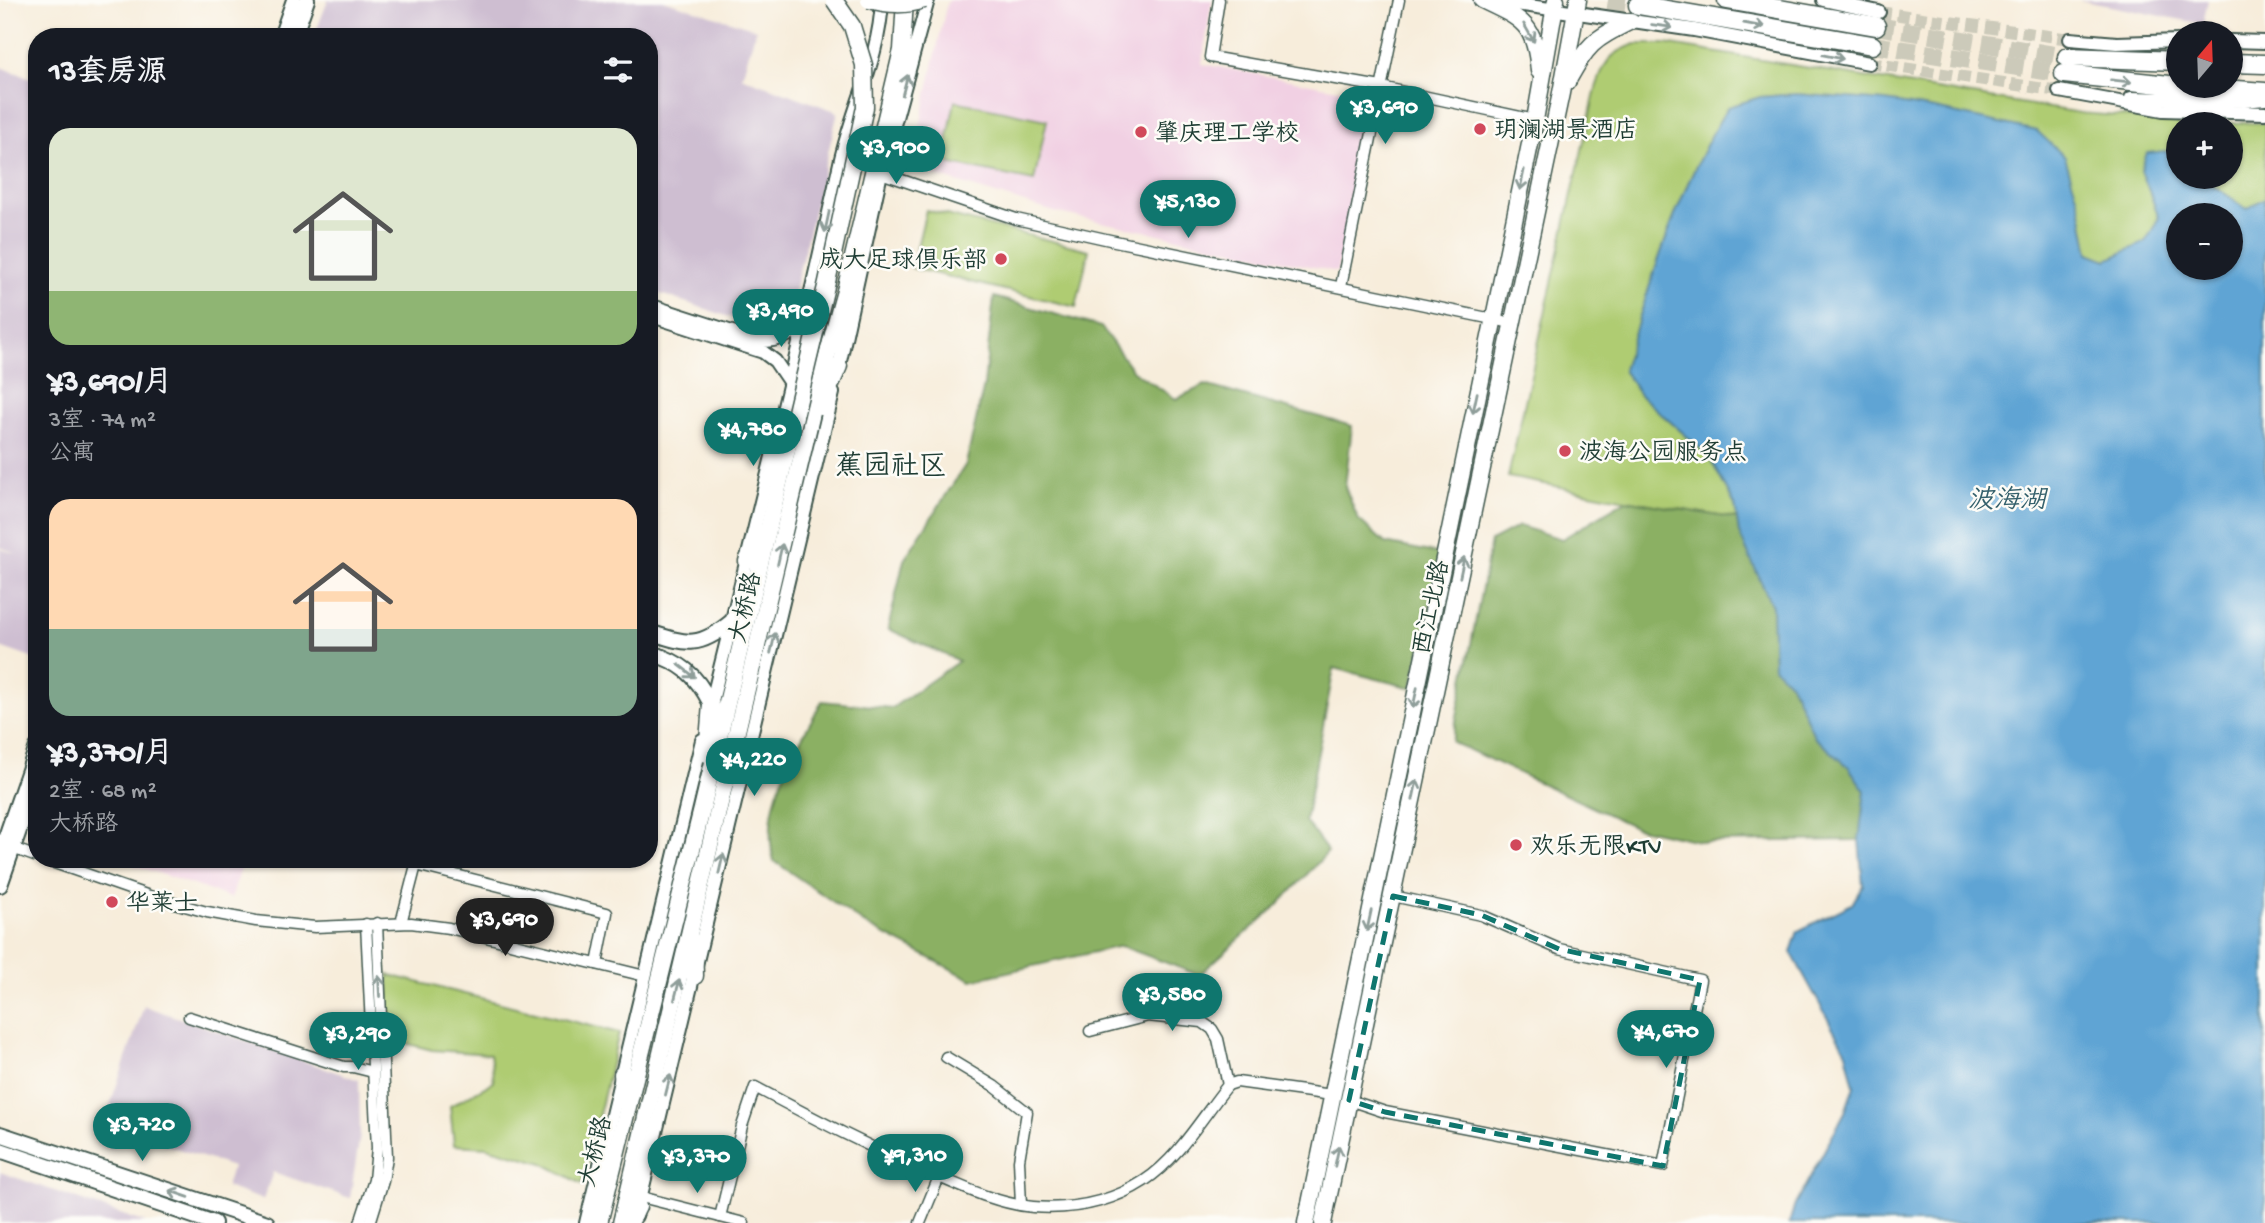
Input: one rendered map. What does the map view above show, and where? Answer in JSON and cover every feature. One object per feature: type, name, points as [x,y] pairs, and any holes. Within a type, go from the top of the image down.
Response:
[{"type":"highway","points":[[1727,0],[1877,19]]},
{"type":"highway","points":[[1635,13],[1872,45]]},
{"type":"highway","points":[[2065,65],[2166,61]]},
{"type":"highway","points":[[2244,63],[2265,64]]},
{"type":"highway","points":[[2065,65],[2166,83]]},
{"type":"highway","points":[[2244,91],[2265,92]]},
{"type":"main road","points":[[284,28],[294,0]]},
{"type":"main road","points":[[297,28],[307,0]]},
{"type":"main road","name":"大桥路","points":[[599,1223],[702,809],[827,282],[865,107],[864,65],[852,26],[834,0]]},
{"type":"main road","points":[[870,0],[889,5],[926,0]]},
{"type":"main road","name":"大桥路","points":[[621,1223],[816,396],[845,291],[871,171],[902,50],[905,0]]},
{"type":"main road","points":[[1482,0],[1521,20],[1535,43],[1541,89],[1561,93],[1584,51],[1635,13]]},
{"type":"main road","name":"西江北路","points":[[1306,1223],[1535,120],[1555,5]]},
{"type":"main road","name":"西江北路","points":[[1323,1223],[1561,93],[1576,7]]},
{"type":"main road","points":[[799,472],[823,400],[839,366]]},
{"type":"main road","points":[[747,561],[776,496]]},
{"type":"main road","points":[[658,634],[696,643],[717,634],[731,622]]},
{"type":"main road","points":[[658,655],[690,671],[702,685],[711,704],[702,809]]},
{"type":"main road","points":[[0,885],[5,849],[28,776]]},
{"type":"main road","points":[[5,849],[28,799]]},
{"type":"main road","points":[[1391,817],[1408,821]]},
{"type":"main road","points":[[694,918],[695,976]]},
{"type":"main road","points":[[622,1074],[626,1117]]},
{"type":"main road","points":[[2,1134],[267,1223]]},
{"type":"main road","points":[[0,1150],[214,1223]]},
{"type":"street","points":[[870,0],[878,38]]},
{"type":"street","points":[[586,1223],[805,323],[843,150],[878,38],[882,0]]},
{"type":"street","points":[[744,1223],[720,1217],[636,1212],[695,976],[839,366],[881,173],[926,0]]},
{"type":"street","points":[[1219,0],[1210,57],[1381,87],[1535,120]]},
{"type":"street","points":[[1341,286],[1399,0]]},
{"type":"street","points":[[1488,0],[1635,13],[1693,30],[1868,63]]},
{"type":"street","points":[[1823,0],[1877,19]]},
{"type":"street","points":[[2166,41],[2117,43],[2065,65],[2095,97],[2163,110],[2265,113]]},
{"type":"street","points":[[2244,41],[2265,42]]},
{"type":"street","points":[[2095,97],[2244,101],[2265,99]]},
{"type":"street","points":[[881,173],[1016,219],[1512,323]]},
{"type":"street","points":[[658,308],[760,341],[775,341],[791,335],[805,323]]},
{"type":"street","points":[[658,318],[763,352],[775,361],[790,383]]},
{"type":"street","points":[[5,849],[28,855]]},
{"type":"street","points":[[69,868],[152,897],[207,912],[256,921],[315,927],[401,923],[449,929],[645,975]]},
{"type":"street","points":[[401,923],[415,868]]},
{"type":"street","points":[[428,868],[607,913],[597,964]]},
{"type":"street","points":[[1349,1100],[1385,1112],[1663,1166],[1700,980],[1559,949],[1481,915],[1393,896]]},
{"type":"street","points":[[360,1223],[376,1169],[371,923]]},
{"type":"street","points":[[370,1223],[383,1181],[387,1157],[371,923]]},
{"type":"street","points":[[1090,1031],[1148,1016],[1202,1022],[1212,1029],[1218,1039],[1228,1085]]},
{"type":"street","points":[[189,1017],[344,1067],[373,1072]]},
{"type":"street","points":[[946,1057],[993,1086],[1027,1112],[1018,1160],[1021,1205]]},
{"type":"street","points":[[720,1217],[742,1126],[755,1087],[872,1149],[995,1199],[1021,1205],[1077,1207],[1111,1199],[1146,1180],[1172,1156],[1228,1085],[1237,1082],[1332,1095]]},
{"type":"street","points":[[920,1223],[939,1177]]},
{"type":"highlighted area","points":[[1393,896],[1481,915],[1559,949],[1700,980],[1663,1166],[1385,1112],[1349,1100]]},
{"type":"shaded area","points":[[328,0],[663,0],[756,29],[742,77],[838,112],[787,320],[778,328],[765,329],[658,293],[658,28],[317,28]]},
{"type":"shaded area","name":"肇庆理工学校","points":[[1212,0],[1202,64],[1370,95],[1337,272],[1054,212],[911,168],[947,2]]},
{"type":"shaded area","points":[[2079,0],[2208,0],[2204,21],[2188,21]]},
{"type":"shaded area","points":[[0,67],[28,77],[28,657],[0,647],[0,549],[18,554],[0,547]]},
{"type":"shaded area","points":[[143,868],[241,868],[231,898]]},
{"type":"shaded area","points":[[144,1006],[359,1080],[360,1135],[350,1198],[273,1172],[263,1200],[226,1187],[232,1167],[119,1129],[112,1148],[97,1143]]},
{"type":"shaded area","points":[[0,1172],[146,1223],[0,1223]]},
{"type":"green space","points":[[1636,44],[1665,44],[2080,113],[2166,120],[2166,151],[2141,170],[2159,217],[2146,242],[2107,260],[2089,253],[2080,206],[2036,131],[1885,101],[1796,94],[1760,97],[1728,107],[1695,168],[1681,201],[1655,269],[1623,370],[1640,395],[1708,455],[1735,505],[1737,519],[1508,477],[1596,88],[1609,59]]},
{"type":"green space","points":[[955,101],[1047,120],[1034,181],[943,162]]},
{"type":"green space","points":[[2243,123],[2265,123],[2265,198],[2247,209],[2243,203],[2238,203],[2218,189],[2243,189]]},
{"type":"green space","name":"成大足球俱乐部","points":[[926,210],[1089,250],[1076,307],[912,268]]},
{"type":"green space","points":[[994,297],[1101,327],[1133,371],[1176,399],[1205,385],[1352,426],[1345,487],[1358,519],[1385,543],[1441,554],[1412,688],[1334,668],[1305,821],[1328,852],[1280,903],[1199,975],[1121,946],[972,980],[868,926],[774,861],[771,839],[776,798],[791,758],[822,701],[892,708],[959,661],[888,629],[904,560],[966,464],[984,385]]},
{"type":"green space","points":[[1626,500],[1737,519],[1739,533],[1772,606],[1774,667],[1792,685],[1815,738],[1848,766],[1865,791],[1859,840],[1703,842],[1635,827],[1452,742],[1491,541],[1519,526],[1562,539]]},
{"type":"green space","points":[[389,975],[619,1033],[582,1184],[543,1163],[487,1147],[454,1145],[450,1106],[494,1082],[490,1054],[432,1050],[389,1039]]},
{"type":"water","name":"波海湖","points":[[1796,94],[1885,101],[2037,131],[2065,157],[2080,206],[2089,253],[2107,260],[2146,242],[2159,217],[2141,170],[2147,153],[2166,151],[2166,189],[2217,189],[2239,203],[2166,203],[2166,280],[2243,280],[2243,206],[2247,209],[2265,198],[2265,1223],[1789,1223],[1795,1205],[1845,1112],[1854,1086],[1846,1052],[1791,952],[1798,931],[1852,904],[1863,885],[1859,840],[1865,791],[1848,766],[1815,738],[1792,685],[1774,667],[1772,606],[1739,533],[1735,505],[1708,455],[1640,395],[1623,370],[1681,201],[1695,168],[1728,107],[1760,97]]},
{"type":"tunnel","points":[[1608,0],[1638,5]]},
{"type":"tunnel","points":[[1879,12],[2070,39]]},
{"type":"tunnel","points":[[1876,26],[2067,57]]},
{"type":"tunnel","points":[[1872,45],[2064,74]]},
{"type":"tunnel","points":[[1869,63],[2059,91]]},
{"type":"place","name":"玥澜湖景酒店","points":[[1480,129]]},
{"type":"place","name":"肇庆理工学校","points":[[1141,132]]},
{"type":"place","name":"成大足球俱乐部","points":[[1001,259]]},
{"type":"place","name":"波海公园服务点","points":[[1565,451]]},
{"type":"place","name":"欢乐无限KTV","points":[[1516,845]]},
{"type":"place","name":"华莱士","points":[[112,902]]},
{"type":"district","name":"蕉园社区","points":[[891,464]]}]
